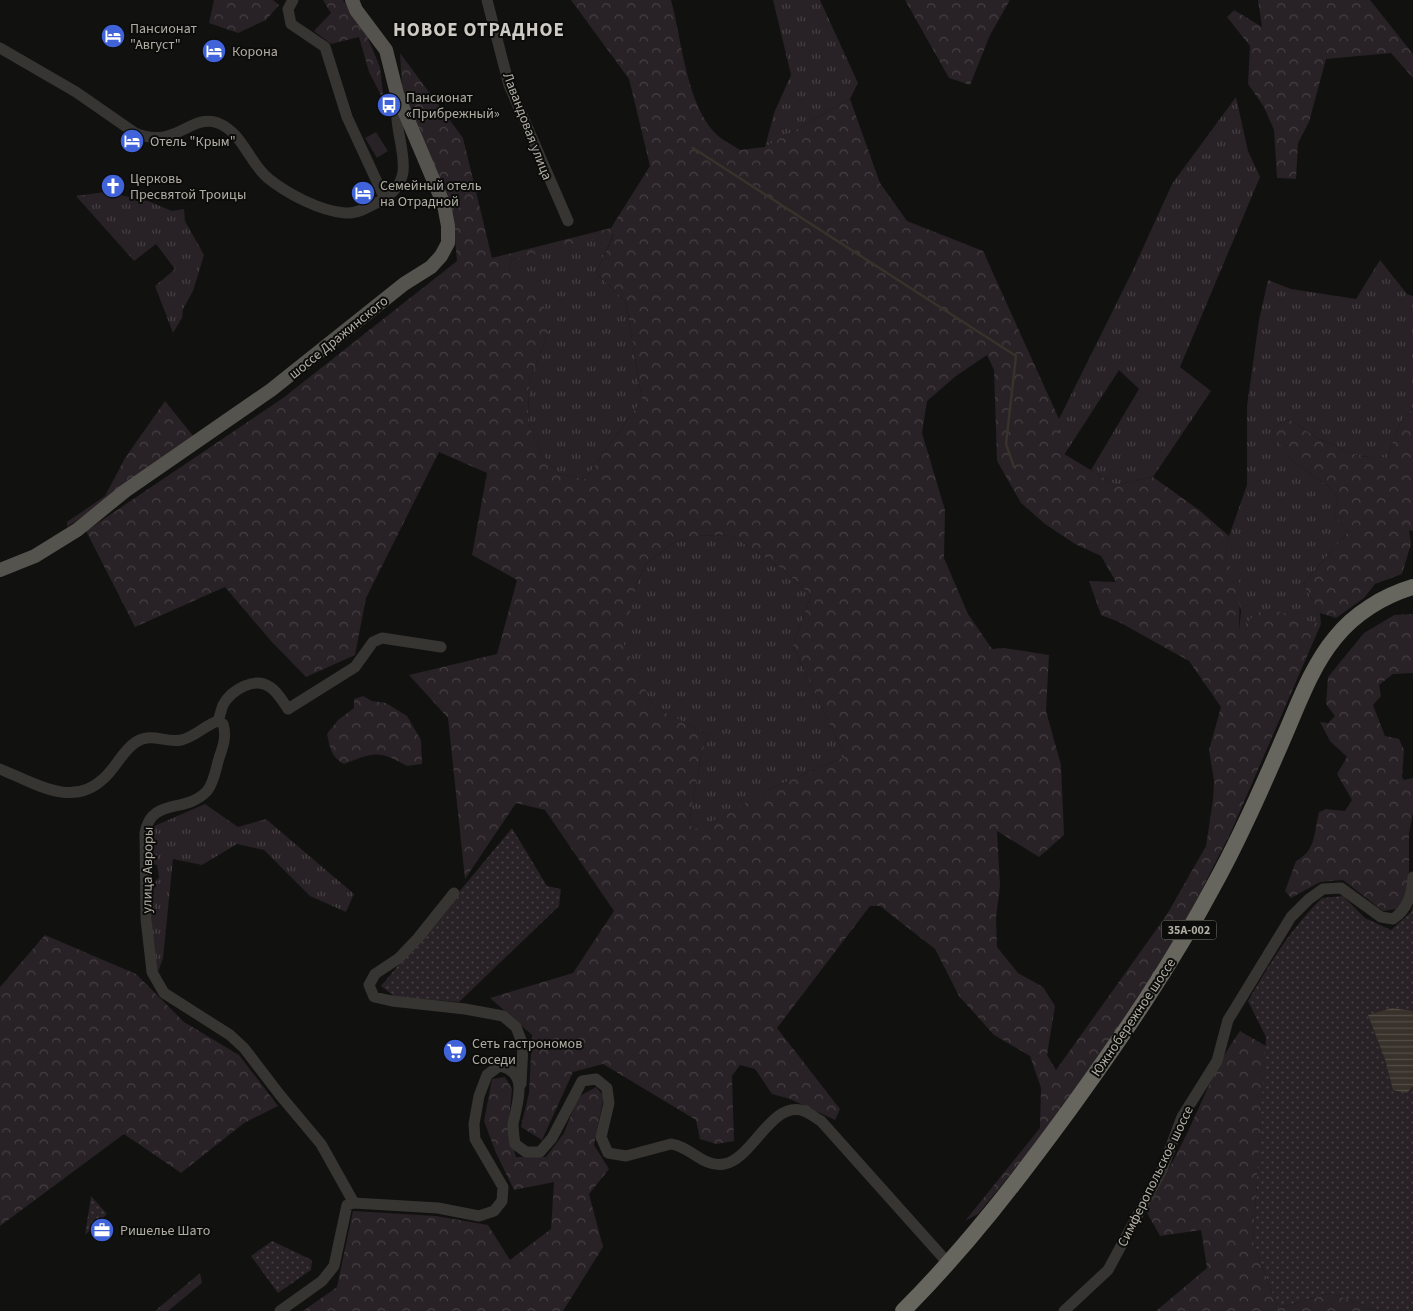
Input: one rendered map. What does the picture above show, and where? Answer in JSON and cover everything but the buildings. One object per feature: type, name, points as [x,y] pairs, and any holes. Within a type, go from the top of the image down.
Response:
[{"type":"highway","name":"Южнобережное шоссе","points":[[914,1311],[967,1248],[1020,1177],[1103,1063],[1172,960],[1250,815],[1313,673],[1334,639],[1358,615],[1387,598],[1413,587]]},
{"type":"highway","name":"Южнобережное шоссе","points":[[903,1311],[946,1266],[967,1248],[1019,1190],[1084,1102],[1186,952],[1220,893],[1272,786],[1320,675],[1339,643],[1364,621],[1390,606],[1413,596]]},
{"type":"highway","points":[[930,1294],[930,1288],[946,1266]]},
{"type":"main road","name":"шоссе Дражинского","points":[[0,570],[35,556],[77,530],[126,491],[271,390],[404,284],[431,267],[441,256],[448,243],[448,226],[444,205],[397,94],[386,50],[356,10],[352,0]]},
{"type":"street","points":[[293,0],[288,9],[291,24],[325,47],[347,117],[385,198]]},
{"type":"street","name":"Лавандовая улица","points":[[487,0],[509,85],[568,221]]},
{"type":"street","points":[[0,48],[76,92],[145,138],[159,139],[174,136],[193,125],[205,122],[217,123],[236,135],[267,178],[318,206],[345,213],[365,210],[385,198],[400,182],[403,172],[397,118],[397,94]]},
{"type":"street","points":[[0,769],[40,787],[72,794],[87,790],[102,780],[129,747],[142,738],[153,737],[180,740],[218,721],[223,704],[239,689],[249,684],[260,682],[270,687],[288,709],[355,667],[374,642],[382,638],[441,647]]},
{"type":"street","name":"улица Авроры","points":[[218,721],[223,724],[225,736],[209,789],[194,800],[175,808],[156,812],[146,822],[146,919],[152,972],[164,993],[230,1035],[244,1048],[321,1144],[354,1203]]},
{"type":"street","name":"Симферопольское шоссе","points":[[1064,1311],[1108,1270],[1162,1170],[1182,1117],[1216,1060],[1228,1020],[1291,917],[1309,899],[1323,890],[1341,888],[1381,918],[1392,919],[1401,913],[1409,901],[1413,877]]},
{"type":"street","points":[[454,893],[418,938],[399,958],[375,974],[369,985],[374,997],[504,1016],[516,1027],[523,1045],[520,1088],[513,1127],[515,1144],[526,1152],[540,1152],[552,1138],[582,1081],[596,1079],[607,1088],[609,1103],[601,1137],[608,1153],[626,1156],[671,1144],[678,1145],[706,1162],[723,1164],[738,1158],[781,1113],[802,1110],[821,1121],[946,1266]]},
{"type":"street","points":[[280,1311],[329,1275],[334,1266],[344,1210],[347,1205],[354,1203],[438,1208],[479,1216],[494,1211],[502,1201],[503,1187],[475,1139],[474,1124],[479,1096],[487,1075],[499,1066],[507,1067],[517,1075],[520,1088]]},
{"type":"green space","points":[[214,0],[273,0],[279,5],[266,20],[238,33],[209,23]]},
{"type":"green space","points":[[323,0],[343,0],[366,34],[380,67],[384,101],[369,72],[359,37],[331,44],[314,31],[331,13]]},
{"type":"green space","points":[[571,0],[671,0],[686,71],[698,107],[717,135],[740,150],[765,147],[850,99],[880,183],[907,221],[983,251],[1059,419],[1059,451],[1116,485],[1153,477],[1199,510],[1229,536],[1225,559],[1240,583],[1239,630],[1254,615],[1266,610],[1281,612],[1321,624],[1231,832],[1165,962],[1047,1130],[978,1214],[965,1221],[1040,1128],[1041,1088],[1030,1056],[994,1035],[959,996],[935,949],[880,906],[870,906],[777,1028],[840,1109],[835,1120],[790,1099],[772,1094],[755,1069],[740,1065],[732,1076],[734,1141],[716,1144],[700,1139],[696,1120],[603,1064],[573,1072],[542,1140],[521,1127],[529,1093],[532,1035],[490,998],[573,973],[614,911],[545,810],[516,803],[465,879],[448,718],[409,675],[497,654],[517,580],[472,555],[487,473],[439,452],[366,598],[355,655],[306,677],[271,641],[225,587],[135,627],[86,531],[283,398],[457,261],[453,217],[403,102],[400,53],[463,138],[492,258],[611,228],[650,166],[629,79]],"holes":[[[614,234],[596,273],[626,302],[642,400],[585,479],[559,474],[541,453],[528,423],[529,383],[550,327],[538,289],[509,270],[512,260]],[[987,355],[994,370],[997,461],[1021,503],[1045,524],[1075,544],[1101,556],[1116,582],[1089,581],[1101,615],[1119,622],[1189,661],[1221,707],[1209,750],[1214,781],[1206,846],[1166,916],[1056,1070],[1047,1055],[1055,1006],[1043,987],[1018,973],[997,947],[996,918],[1000,886],[997,831],[1039,857],[1064,835],[1061,765],[1046,711],[1049,655],[1004,648],[992,649],[968,614],[944,558],[945,510],[922,433],[927,401],[956,376]],[[731,535],[784,570],[811,595],[793,646],[845,757],[772,788],[694,831],[689,823],[701,756],[708,735],[653,706],[623,642],[637,582],[647,563],[673,543],[694,536]]]},
{"type":"green space","points":[[773,0],[820,0],[858,83],[850,99],[765,147],[774,113],[791,75]]},
{"type":"green space","points":[[905,0],[1010,0],[990,35],[970,85],[949,78]]},
{"type":"green space","points":[[1258,0],[1370,0],[1413,54],[1413,78],[1391,53],[1326,59],[1309,122],[1298,143],[1296,179],[1277,178],[1274,130],[1264,107],[1248,84],[1250,46],[1227,17],[1234,10],[1262,27]]},
{"type":"green space","points":[[1236,97],[1248,151],[1260,177],[1180,367],[1211,391],[1153,477],[1116,485],[1091,470],[1139,389],[1119,370],[1064,455],[1059,451],[1059,419],[1133,270],[1172,184]]},
{"type":"green space","points":[[376,132],[388,151],[377,158],[365,138]]},
{"type":"green space","points":[[105,192],[148,201],[172,211],[184,209],[185,221],[204,255],[193,291],[183,309],[182,318],[173,333],[155,286],[175,269],[156,244],[134,261],[76,196]]},
{"type":"green space","points":[[614,233],[596,273],[626,302],[642,400],[585,479],[559,474],[541,453],[528,423],[529,383],[550,327],[509,270],[512,260]]},
{"type":"green space","points":[[1380,260],[1407,294],[1413,296],[1413,408],[1400,423],[1387,458],[1359,456],[1319,439],[1292,421],[1286,420],[1274,427],[1273,433],[1291,460],[1328,486],[1338,497],[1334,515],[1348,532],[1303,584],[1320,613],[1321,624],[1296,618],[1239,631],[1241,611],[1225,559],[1229,536],[1247,485],[1247,406],[1259,320],[1268,280],[1291,289],[1356,299]]},
{"type":"green space","points":[[165,401],[194,437],[134,482],[67,527],[67,522],[105,496],[125,458]]},
{"type":"green space","points":[[1413,408],[1413,531],[1409,530],[1411,544],[1402,574],[1375,584],[1364,598],[1336,618],[1320,613],[1303,584],[1348,532],[1334,515],[1338,497],[1328,486],[1291,460],[1273,434],[1274,427],[1286,420],[1292,421],[1319,439],[1359,456],[1387,458],[1400,423]]},
{"type":"green space","points":[[731,535],[784,570],[811,595],[793,646],[845,757],[772,788],[694,832],[689,823],[701,756],[708,735],[653,706],[622,642],[637,582],[647,563],[673,543],[694,536]]},
{"type":"green space","points":[[1413,614],[1413,673],[1393,674],[1379,685],[1381,696],[1373,705],[1385,736],[1399,739],[1404,750],[1402,777],[1404,780],[1413,778],[1413,813],[1409,834],[1409,888],[1403,903],[1397,909],[1383,911],[1343,880],[1320,882],[1291,898],[1285,891],[1296,861],[1303,857],[1311,846],[1319,812],[1326,809],[1345,811],[1352,800],[1337,774],[1347,757],[1330,741],[1320,722],[1328,723],[1335,716],[1326,704],[1328,677],[1364,633],[1394,615]]},
{"type":"green space","points":[[363,696],[372,701],[386,703],[407,716],[421,740],[422,764],[407,766],[389,757],[376,754],[344,764],[336,758],[330,748],[327,734],[338,720],[354,708],[354,699]]},
{"type":"green space","points":[[205,804],[238,827],[266,819],[354,894],[346,912],[310,896],[264,850],[237,844],[202,865],[173,859],[163,958],[158,972],[152,963],[151,888],[159,877],[157,865],[148,863],[152,827]]},
{"type":"green space","points":[[512,828],[547,886],[561,889],[559,906],[459,1002],[395,997],[381,986]]},
{"type":"green space","points":[[1343,896],[1365,918],[1391,930],[1411,912],[1413,906],[1413,1311],[1379,1311],[1331,1293],[1278,1308],[1253,1241],[1266,1037],[1248,1001],[1264,973],[1300,921],[1322,898]]},
{"type":"green space","points":[[45,935],[136,974],[184,1022],[239,1055],[278,1106],[244,1123],[181,1173],[124,1134],[0,1226],[0,987]]},
{"type":"green space","points":[[1240,1031],[1266,1046],[1253,1241],[1278,1308],[1331,1293],[1379,1311],[1156,1311],[1207,1268],[1201,1230],[1160,1236],[1146,1211],[1184,1140],[1210,1083]]},
{"type":"green space","points":[[505,1077],[512,1089],[508,1128],[516,1157],[546,1157],[564,1133],[578,1097],[596,1087],[604,1096],[594,1145],[609,1169],[589,1194],[603,1247],[563,1311],[303,1311],[337,1287],[353,1211],[436,1216],[488,1225],[510,1260],[551,1229],[554,1182],[514,1190],[496,1153],[484,1121],[492,1079]]},
{"type":"green space","points":[[91,1196],[107,1214],[85,1235]]},
{"type":"green space","points":[[272,1241],[312,1260],[311,1270],[278,1293],[251,1256]]},
{"type":"green space","points":[[200,1273],[202,1283],[168,1311],[155,1311]]},
{"type":"shaded area","points":[[1392,1008],[1413,1011],[1413,1086],[1407,1093],[1393,1090],[1385,1059],[1368,1015]]},
{"type":"waterway","points":[[693,148],[1016,356],[1006,444],[1014,467]]},
{"type":"place","name":"Пансионат \"Август\"","points":[[113,36]]},
{"type":"place","name":"Корона","points":[[214,51]]},
{"type":"place","name":"Пансионат «Прибрежный»","points":[[389,105]]},
{"type":"place","name":"Отель \"Крым\"","points":[[132,141]]},
{"type":"place","name":"Церковь Пресвятой Троицы","points":[[113,186]]},
{"type":"place","name":"Семейный отель на Отрадной","points":[[363,193]]},
{"type":"place","name":"Сеть гастрономов Соседи","points":[[455,1051]]},
{"type":"place","name":"Ришелье Шато","points":[[102,1230]]},
{"type":"district","name":"НОВОЕ ОТРАДНОЕ","points":[[479,29]]}]
